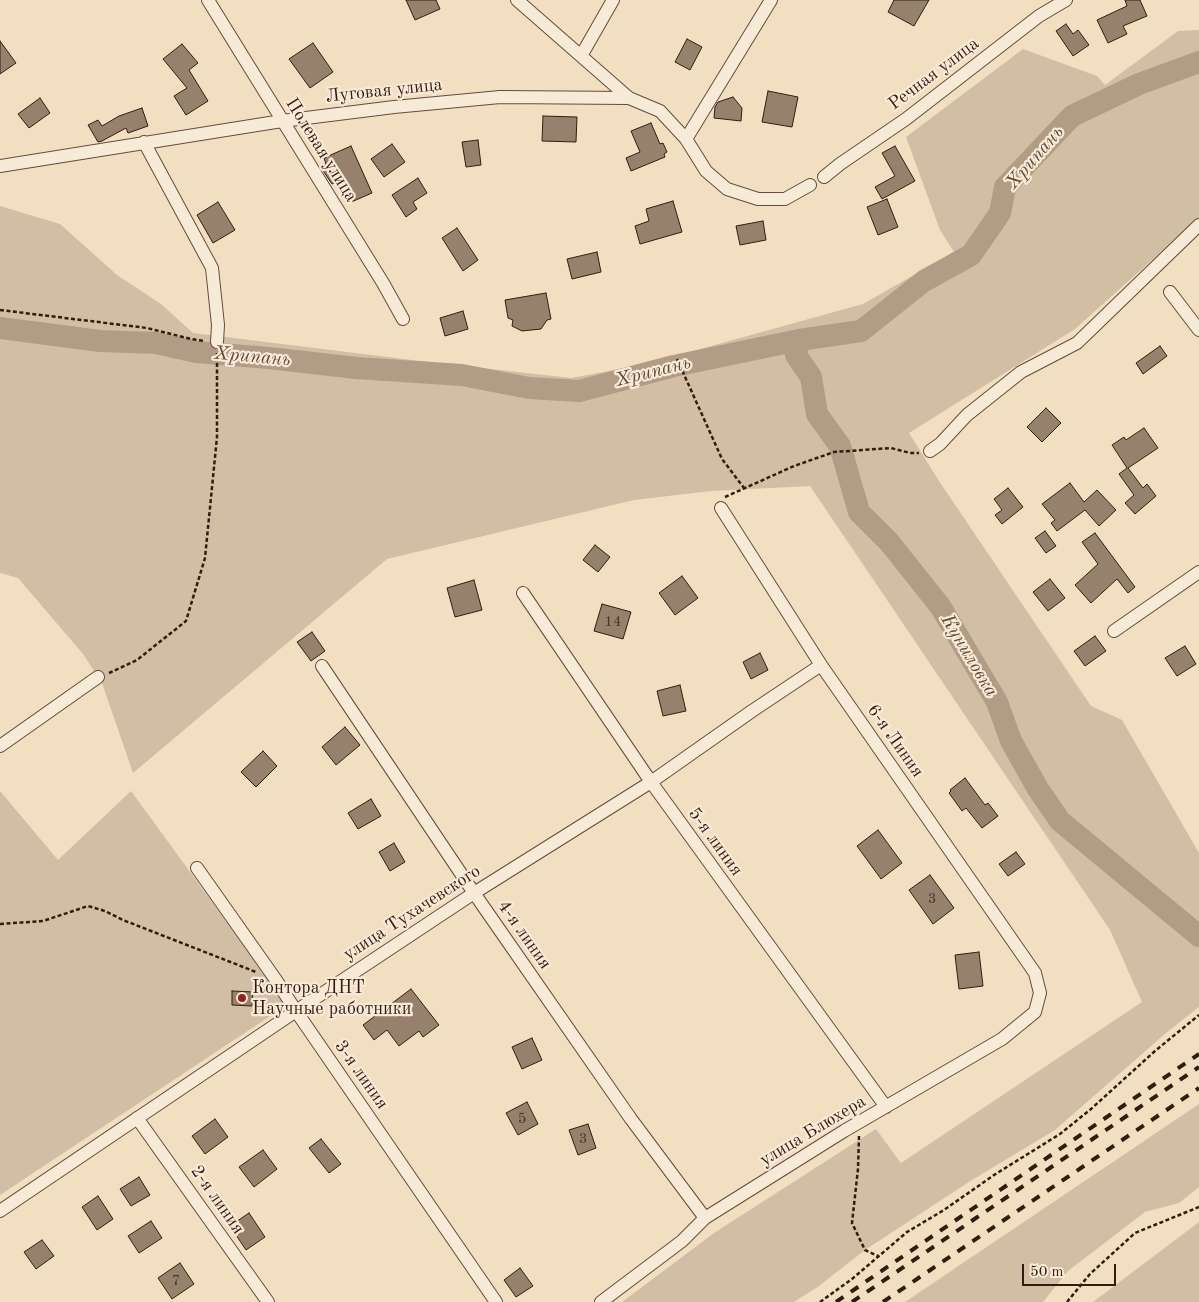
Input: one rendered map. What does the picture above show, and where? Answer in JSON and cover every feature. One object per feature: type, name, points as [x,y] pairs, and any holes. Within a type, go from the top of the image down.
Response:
[{"type":"street","name":"Полевая улица","points":[[208,0],[383,283],[403,319]]},
{"type":"street","points":[[517,0],[629,98],[660,111],[686,139],[706,171],[728,189],[758,199],[784,199],[810,185]]},
{"type":"street","points":[[581,56],[612,0]]},
{"type":"street","points":[[686,139],[771,0]]},
{"type":"street","name":"Речная улица","points":[[824,176],[906,119],[1039,16],[1066,0]]},
{"type":"street","name":"Луговая улица","points":[[0,166],[282,121],[394,107],[500,97],[629,98]]},
{"type":"street","points":[[144,142],[212,268],[218,325],[217,342]]},
{"type":"street","points":[[930,451],[940,444],[967,415],[1021,372],[1077,343],[1199,225]]},
{"type":"street","points":[[1170,292],[1199,330]]},
{"type":"street","name":"6-я Линия","points":[[721,508],[821,665],[1035,973],[1040,993]]},
{"type":"street","points":[[1114,631],[1199,572]]},
{"type":"street","name":"5-я линия","points":[[523,593],[650,782],[886,1107]]},
{"type":"street","name":"улица Тухачевского","points":[[0,1211],[474,893],[650,782],[821,665]]},
{"type":"street","name":"4-я линия","points":[[322,666],[474,893],[631,1119],[705,1218]]},
{"type":"street","points":[[0,746],[98,677]]},
{"type":"street","name":"3-я линия","points":[[197,868],[276,980],[496,1302]]},
{"type":"street","name":"улица Блюхера","points":[[601,1302],[682,1241],[705,1218],[859,1122],[1002,1039],[1034,1012],[1040,993]]},
{"type":"street","name":"2-я линия","points":[[137,1118],[268,1302]]},
{"type":"path","points":[[0,310],[148,328],[191,339],[217,342],[217,437],[206,558],[186,621],[137,660],[98,677]]},
{"type":"path","points":[[677,359],[722,459],[744,488]]},
{"type":"path","points":[[721,508],[723,498],[794,466],[834,452],[891,448],[910,454],[930,451]]},
{"type":"path","points":[[0,924],[44,921],[88,906],[105,911],[123,920],[276,980]]},
{"type":"path","points":[[820,1302],[907,1232],[1060,1134],[1091,1109],[1155,1050],[1199,1015]]},
{"type":"path","points":[[859,1122],[858,1168],[852,1223],[865,1250],[878,1256]]},
{"type":"path","points":[[1067,1302],[1090,1274],[1136,1233],[1199,1207]]},
{"type":"shaded area","points":[[1199,30],[1199,218],[1075,329],[909,433],[939,481],[1091,706],[1122,720],[1199,853],[1199,1007],[1166,1033],[1055,1130],[972,1180],[865,1250],[819,1286],[794,1302],[622,1302],[714,1233],[876,1129],[901,1163],[1142,1002],[1110,930],[810,486],[711,491],[634,500],[387,559],[133,773],[102,683],[83,654],[18,578],[0,573],[0,206],[60,224],[117,275],[161,304],[193,333],[571,378],[646,364],[863,304],[954,252],[940,230],[906,137],[1023,49],[1097,76],[1105,85],[1178,31]]},
{"type":"shaded area","points":[[0,791],[58,860],[131,791],[287,1005],[0,1195]]},
{"type":"shaded area","points":[[1199,1104],[1199,1187],[1179,1203],[1145,1212],[1068,1271],[1043,1302],[905,1302]]},
{"type":"shaded area","points":[[1199,1222],[1199,1302],[1093,1302]]},
{"type":"building","points":[[406,0],[436,0],[440,9],[415,20]]},
{"type":"building","points":[[894,0],[929,0],[914,26],[888,12]]},
{"type":"building","points":[[1125,0],[1140,0],[1147,16],[1123,26],[1127,34],[1108,43],[1097,20],[1127,6]]},
{"type":"building","points":[[1066,24],[1073,34],[1078,30],[1089,45],[1073,56],[1056,31]]},
{"type":"building","points":[[687,39],[702,47],[690,70],[675,62]]},
{"type":"building","points":[[0,41],[16,63],[0,74]]},
{"type":"building","points":[[313,43],[333,72],[310,88],[289,59]]},
{"type":"building","points":[[182,44],[198,63],[189,70],[208,101],[186,115],[174,96],[187,88],[163,59]]},
{"type":"building","points":[[768,91],[798,97],[792,127],[762,122]]},
{"type":"building","points":[[733,97],[742,108],[741,121],[714,118],[715,107],[718,102]]},
{"type":"building","points":[[40,98],[50,113],[29,128],[18,114]]},
{"type":"building","points":[[142,108],[148,126],[128,133],[126,128],[98,142],[88,125],[98,120],[102,126],[119,116]]},
{"type":"building","points":[[543,116],[577,117],[576,142],[542,141]]},
{"type":"building","points":[[651,123],[660,144],[663,143],[667,152],[664,154],[665,157],[631,171],[626,158],[640,152],[631,131]]},
{"type":"building","points":[[478,140],[481,165],[466,167],[462,142]]},
{"type":"building","points":[[392,144],[405,162],[384,177],[371,159]]},
{"type":"building","points":[[351,146],[372,193],[349,203],[339,181],[332,184],[320,166],[326,164],[324,158]]},
{"type":"building","points":[[895,146],[915,181],[882,199],[875,187],[895,176],[882,153]]},
{"type":"building","points":[[418,178],[427,193],[413,202],[417,209],[406,217],[392,195]]},
{"type":"building","points":[[887,199],[898,227],[878,235],[867,207]]},
{"type":"building","points":[[673,201],[682,232],[640,244],[635,226],[649,221],[646,209]]},
{"type":"building","points":[[218,202],[235,230],[213,243],[197,215]]},
{"type":"building","points":[[763,221],[766,240],[740,245],[736,226]]},
{"type":"building","points":[[457,228],[478,260],[463,271],[442,238]]},
{"type":"building","points":[[597,252],[601,272],[572,279],[567,259]]},
{"type":"building","points":[[546,293],[551,319],[547,320],[541,329],[522,331],[512,326],[513,320],[508,318],[505,300]]},
{"type":"building","points":[[463,311],[468,329],[445,336],[440,318]]},
{"type":"building","points":[[1160,346],[1167,356],[1143,374],[1136,363]]},
{"type":"building","points":[[1046,408],[1061,423],[1042,442],[1027,427]]},
{"type":"building","points":[[1144,428],[1158,448],[1128,468],[1143,488],[1147,484],[1156,496],[1135,514],[1125,503],[1134,495],[1119,474],[1127,468],[1112,445],[1124,437],[1126,440]]},
{"type":"building","points":[[1070,483],[1084,502],[1097,490],[1116,510],[1099,526],[1085,510],[1057,531],[1051,523],[1055,520],[1042,504]]},
{"type":"building","points":[[1008,488],[1023,507],[1002,524],[995,515],[1002,510],[994,499]]},
{"type":"building","points":[[1045,531],[1056,546],[1046,553],[1035,538]]},
{"type":"building","points":[[1095,533],[1135,587],[1128,593],[1117,579],[1091,603],[1075,585],[1098,564],[1082,542]]},
{"type":"building","points":[[595,545],[610,557],[598,572],[583,560]]},
{"type":"building","points":[[682,576],[698,598],[675,615],[659,593]]},
{"type":"building","points":[[1050,579],[1065,598],[1048,611],[1033,592]]},
{"type":"building","points":[[474,580],[482,610],[455,617],[447,588]]},
{"type":"building","points":[[602,604],[631,612],[623,639],[594,631]]},
{"type":"building","points":[[312,632],[325,651],[311,661],[297,642]]},
{"type":"building","points":[[1095,636],[1106,651],[1085,666],[1074,651]]},
{"type":"building","points":[[1185,646],[1196,664],[1177,676],[1165,658]]},
{"type":"building","points":[[760,653],[768,670],[751,679],[743,662]]},
{"type":"building","points":[[680,685],[686,711],[663,716],[657,691]]},
{"type":"building","points":[[345,727],[360,745],[336,765],[322,747]]},
{"type":"building","points":[[263,751],[277,766],[256,787],[241,772]]},
{"type":"building","points":[[965,778],[985,805],[988,803],[998,816],[982,828],[966,808],[962,811],[949,793],[950,790]]},
{"type":"building","points":[[371,799],[381,816],[358,829],[348,813]]},
{"type":"building","points":[[878,830],[902,863],[881,879],[857,846]]},
{"type":"building","points":[[394,843],[405,862],[390,871],[379,852]]},
{"type":"building","points":[[1016,852],[1025,864],[1008,876],[999,864]]},
{"type":"building","points":[[930,875],[954,908],[933,924],[909,890]]},
{"type":"building","points":[[979,952],[983,986],[959,989],[955,955]]},
{"type":"building","points":[[411,989],[439,1025],[423,1037],[419,1031],[399,1046],[387,1030],[374,1040],[363,1025]]},
{"type":"building","name":"Контора ДНТ Научные работники","points":[[232,991],[253,992],[252,1006],[232,1005]]},
{"type":"building","points":[[532,1038],[542,1060],[522,1069],[512,1047]]},
{"type":"building","points":[[527,1102],[538,1124],[518,1135],[506,1113]]},
{"type":"building","points":[[215,1119],[228,1137],[205,1154],[192,1136]]},
{"type":"building","points":[[588,1124],[596,1148],[578,1155],[569,1130]]},
{"type":"building","points":[[321,1139],[341,1164],[329,1173],[309,1148]]},
{"type":"building","points":[[263,1150],[277,1169],[254,1187],[239,1167]]},
{"type":"building","points":[[139,1177],[150,1195],[131,1206],[120,1189]]},
{"type":"building","points":[[98,1196],[113,1219],[97,1230],[82,1207]]},
{"type":"building","points":[[249,1213],[265,1237],[246,1250],[230,1226]]},
{"type":"building","points":[[151,1221],[162,1238],[139,1253],[128,1236]]},
{"type":"building","points":[[42,1240],[54,1256],[36,1269],[24,1252]]},
{"type":"building","points":[[180,1263],[194,1284],[172,1299],[158,1278]]},
{"type":"building","points":[[520,1268],[533,1286],[516,1297],[504,1280]]},
{"type":"waterway","name":"Хрипань","points":[[0,328],[100,341],[156,343],[196,352],[356,368],[462,375],[529,388],[579,391],[674,366],[799,340],[861,331],[924,281],[971,255],[1000,213],[1005,187],[1072,116],[1139,84],[1199,62]]},
{"type":"waterway","name":"Куниловка","points":[[799,340],[796,355],[811,377],[817,414],[840,446],[859,512],[889,542],[940,606],[997,702],[1011,741],[1038,789],[1060,821],[1199,936]]},
{"type":"railway","points":[[836,1302],[1199,1054]]},
{"type":"railway","points":[[852,1302],[1199,1067]]},
{"type":"railway","points":[[883,1302],[1199,1088]]},
{"type":"place","name":"Контора ДНТ Научные работники","points":[[242,998]]}]
